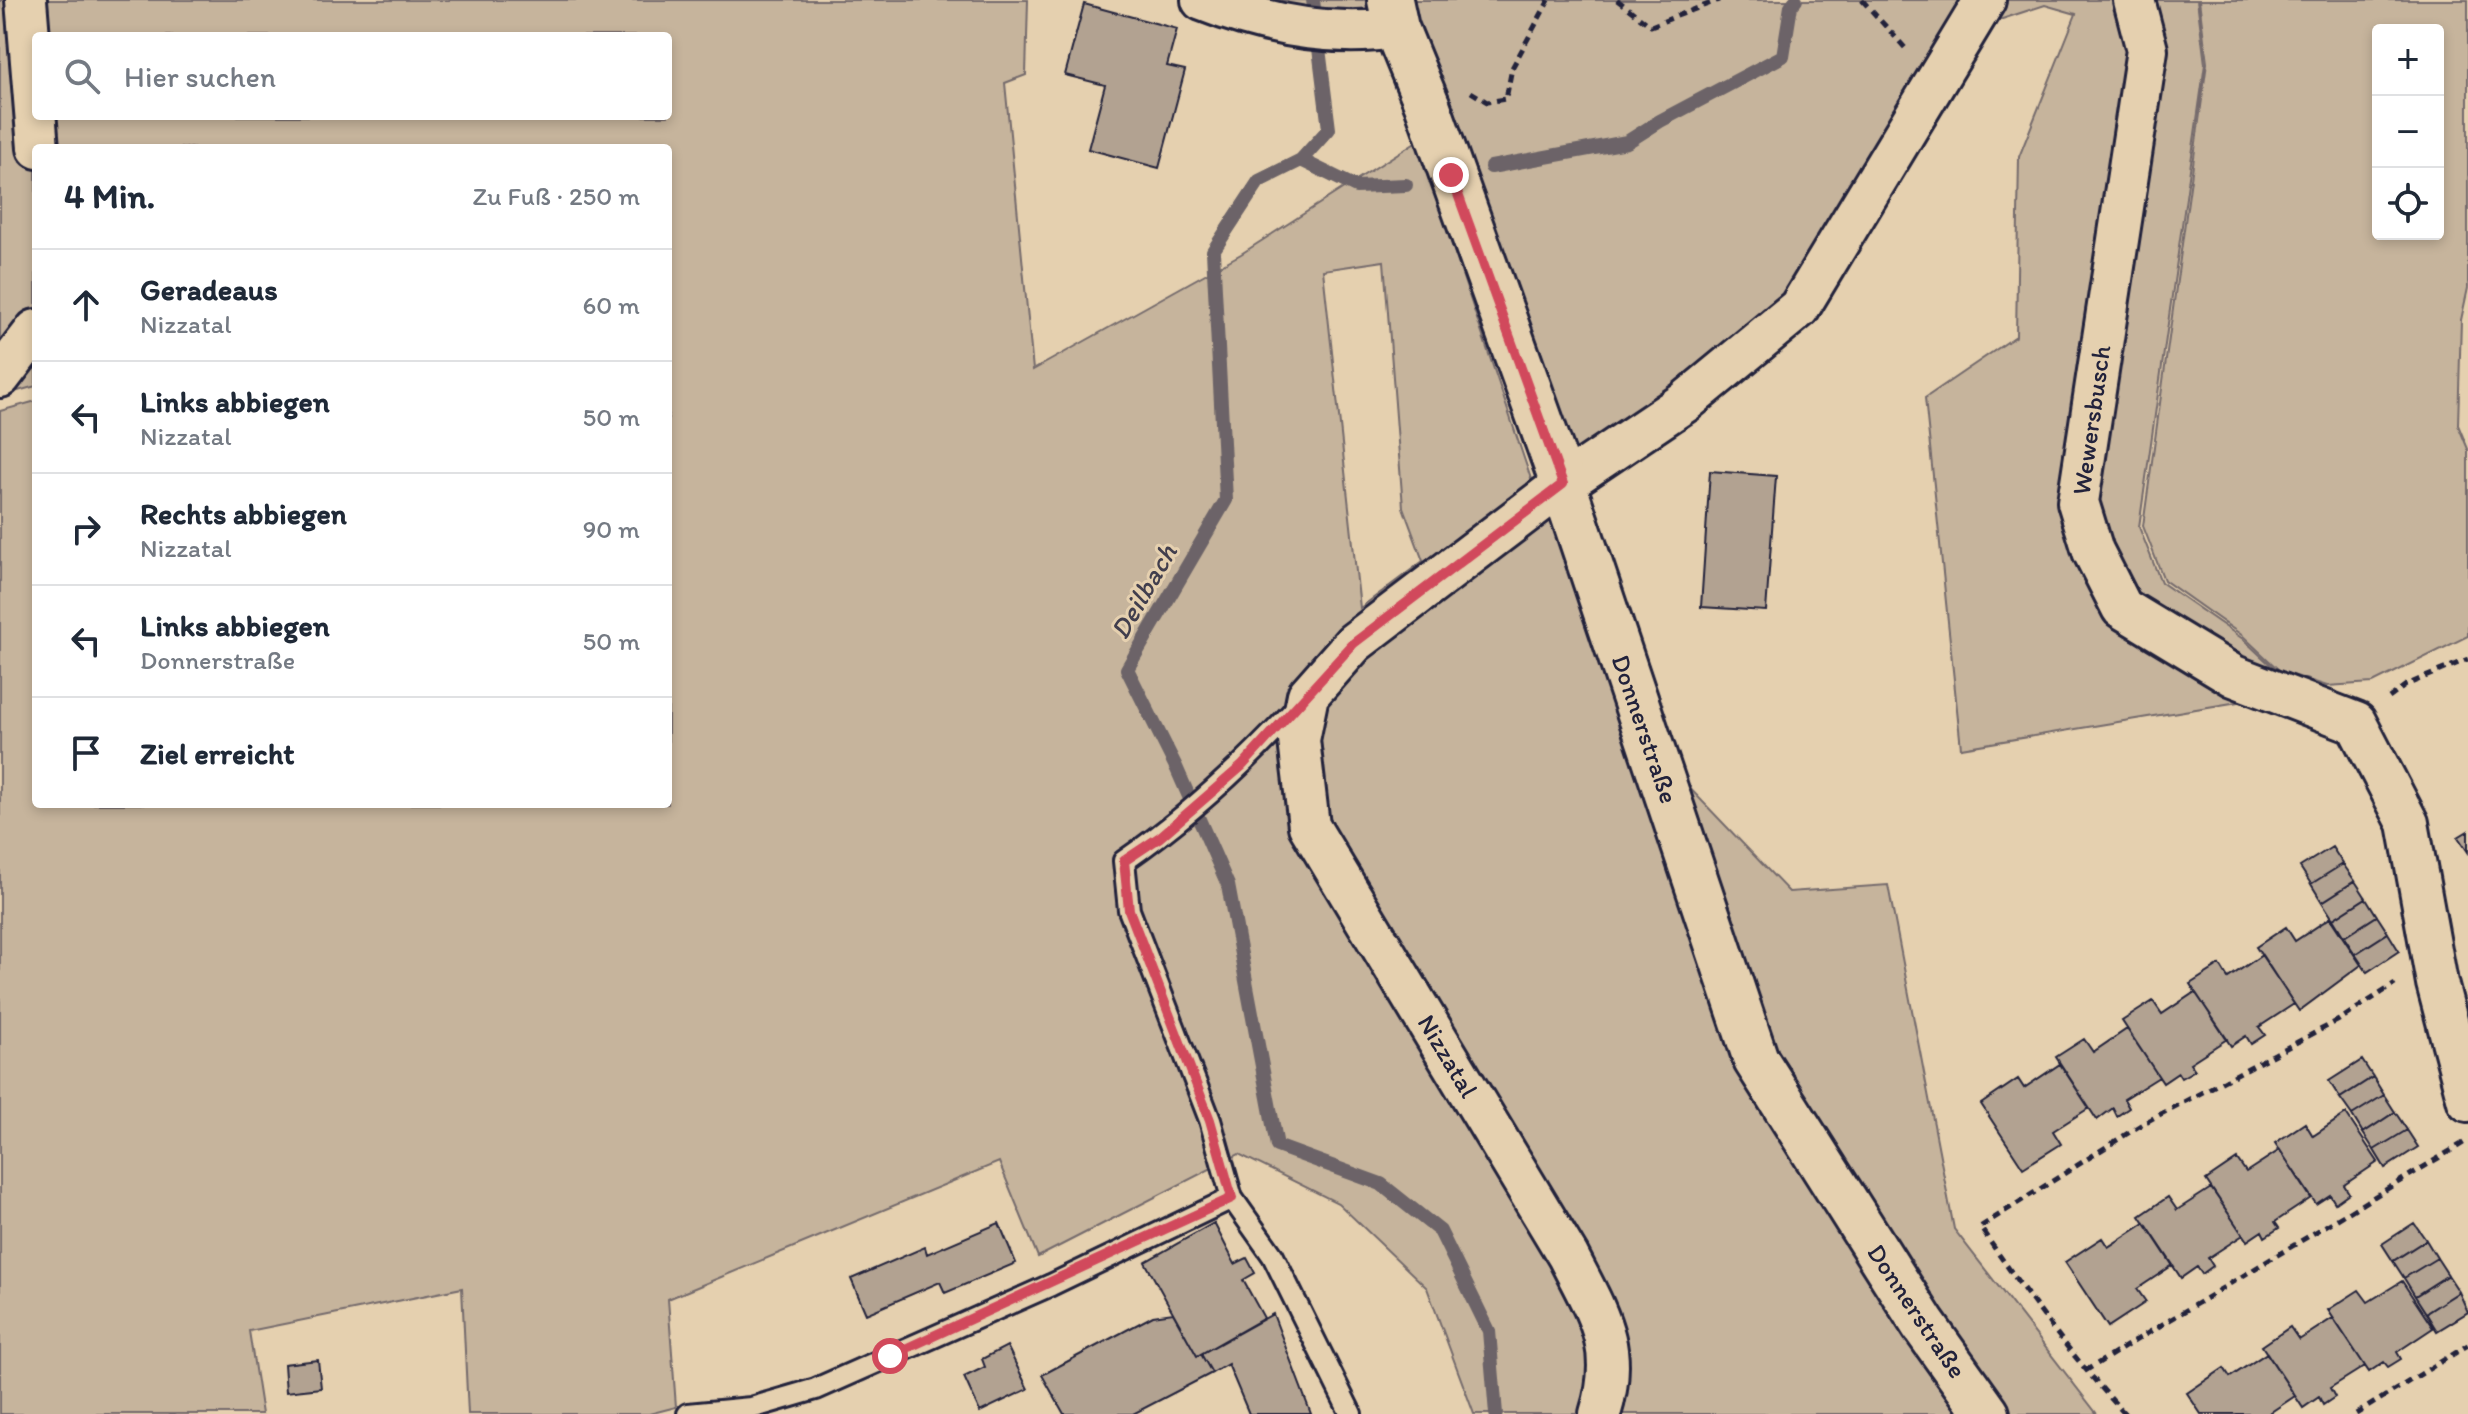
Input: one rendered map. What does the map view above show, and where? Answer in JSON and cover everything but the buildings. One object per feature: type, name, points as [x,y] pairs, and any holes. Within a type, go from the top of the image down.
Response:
[{"type":"main road","name":"Donnerstraße","points":[[1393,14],[1563,484],[1756,1060],[1923,1324],[1987,1414]]},
{"type":"street","points":[[26,0],[32,74]]},
{"type":"street","points":[[1202,0],[1243,16],[1346,33],[1393,14]]},
{"type":"street","points":[[1308,695],[1354,643],[1563,484],[1685,402],[1799,308],[1985,0]]},
{"type":"street","name":"Wewersbusch","points":[[2134,0],[2147,50],[2078,502],[2089,539],[2122,608],[2234,676],[2356,723]]},
{"type":"street","points":[[36,120],[38,144]]},
{"type":"street","points":[[0,377],[32,335]]},
{"type":"street","name":"Nizzatal","points":[[1308,695],[1299,740],[1309,826],[1568,1256],[1605,1330],[1610,1382],[1600,1414]]},
{"type":"street","points":[[2356,723],[2408,823],[2433,960],[2468,1101]]},
{"type":"lane","points":[[1308,695],[1242,766],[1160,837],[1124,861],[1129,910],[1210,1120],[1232,1198],[1273,1256],[1351,1414]]},
{"type":"lane","points":[[688,1414],[751,1408],[816,1389],[1051,1285],[1232,1198]]},
{"type":"path","points":[[1427,104],[1464,88],[1487,102],[1506,99],[1512,68],[1549,0]]},
{"type":"path","points":[[1617,0],[1651,26],[1719,0]]},
{"type":"path","points":[[1862,0],[1901,42],[1933,84]]},
{"type":"path","points":[[2356,723],[2406,685],[2468,659]]},
{"type":"path","points":[[2125,1414],[2085,1371],[2029,1299],[1980,1227],[2144,1123],[2339,1020],[2433,960]]},
{"type":"path","points":[[2085,1371],[2468,1140]]},
{"type":"path","points":[[2356,1414],[2468,1345]]},
{"type":"shaded area","points":[[0,0],[1028,0],[1026,75],[1005,83],[1033,370],[1241,254],[1417,141],[1531,479],[1578,489],[1680,778],[1789,892],[1888,885],[1954,1229],[2097,1414],[1474,1414],[1427,1288],[1338,1203],[1239,1154],[1038,1257],[999,1162],[668,1299],[676,1407],[649,1414],[468,1414],[462,1288],[249,1331],[262,1414],[0,1414],[0,411],[32,402],[32,808],[672,808],[672,144],[32,144],[32,387],[0,396]],"holes":[[[1384,261],[1403,507],[1423,561],[1360,608],[1323,270]]]},
{"type":"shaded area","points":[[1227,0],[1367,0],[1374,23]]},
{"type":"shaded area","points":[[1401,0],[1961,0],[1790,291],[1674,393],[1568,462]]},
{"type":"shaded area","points":[[1999,0],[2197,0],[2205,64],[2139,527],[2161,582],[2243,639],[2278,672],[2244,701],[1961,748],[1925,398],[2016,336],[2019,157],[2076,14],[2045,5],[1996,21]]},
{"type":"shaded area","points":[[2199,0],[2468,0],[2468,288],[2461,320],[2458,425],[2468,449],[2468,636],[2373,683],[2327,686],[2280,671],[2243,636],[2164,580],[2143,526],[2207,63]]},
{"type":"waterway","name":"Deilbach","points":[[1313,0],[1329,129],[1301,160],[1259,181],[1213,251],[1226,500],[1127,669],[1176,767],[1228,885],[1277,1146],[1381,1184],[1440,1231],[1489,1331],[1496,1414]]},
{"type":"waterway","points":[[1491,167],[1627,142],[1660,121],[1783,56],[1791,6],[1796,0]]},
{"type":"waterway","points":[[1301,160],[1356,187],[1406,185]]},
{"type":"route","points":[[890,1356],[1051,1285],[1232,1198],[1210,1120],[1129,910],[1124,861],[1160,837],[1242,766],[1354,643],[1563,484],[1451,175]]}]
